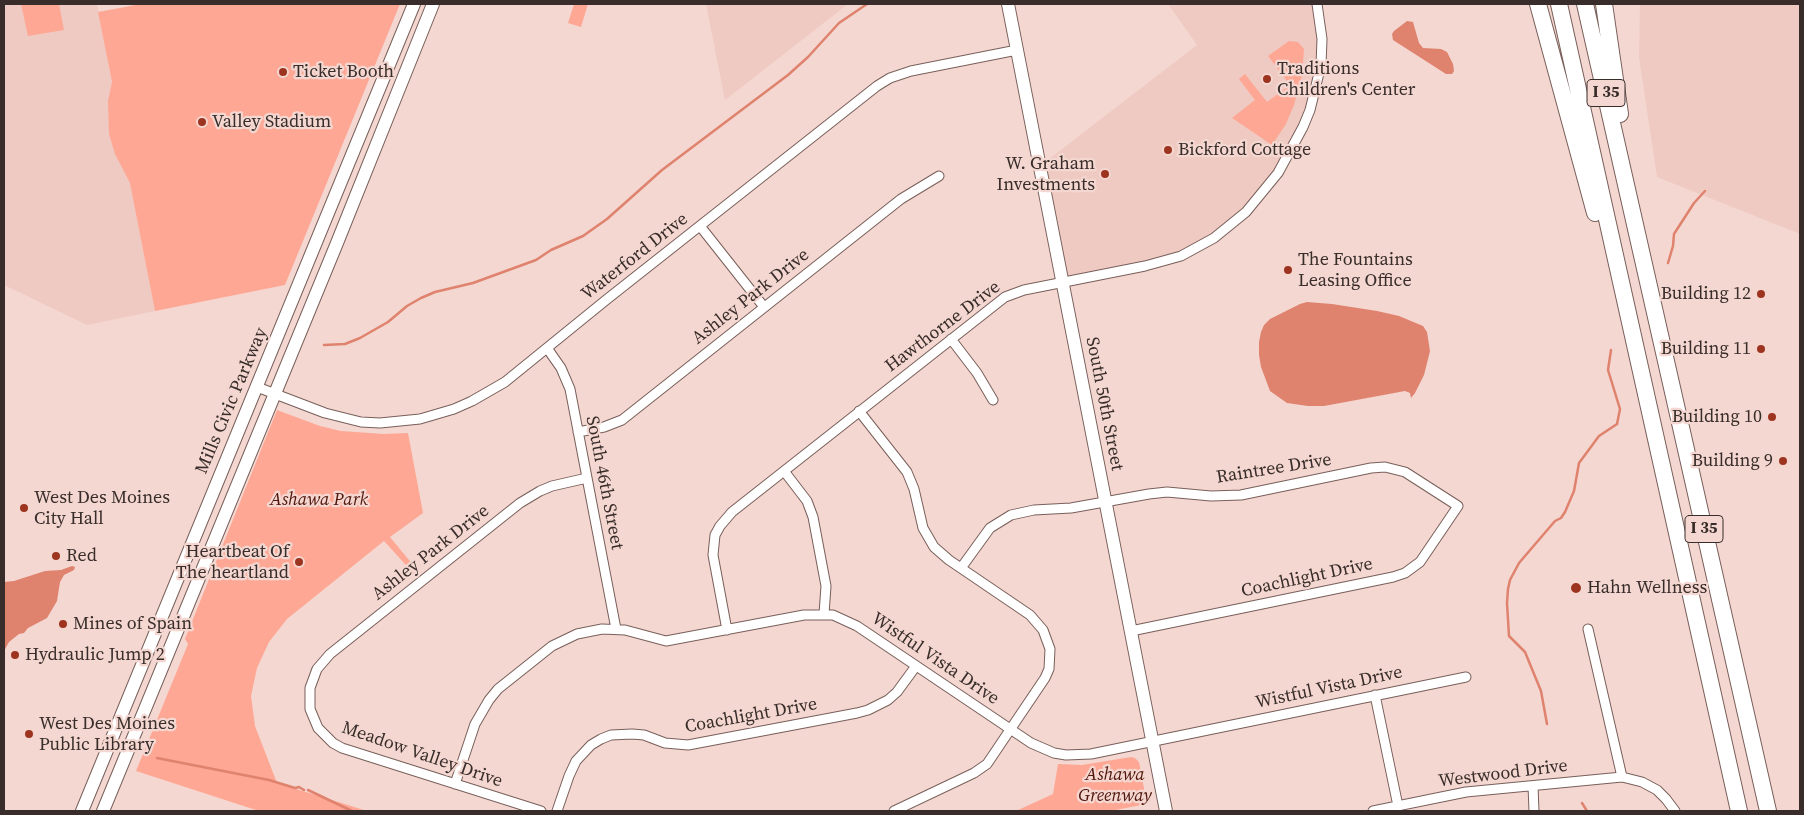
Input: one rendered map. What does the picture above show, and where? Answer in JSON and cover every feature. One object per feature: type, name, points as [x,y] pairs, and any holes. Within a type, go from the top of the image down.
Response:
[{"type":"highway","points":[[1538,4],[1597,220],[1624,290]]},
{"type":"highway","name":"I 35","points":[[1559,4],[1739,811]]},
{"type":"highway","name":"I 35","points":[[1585,4],[1768,811]]},
{"type":"highway","points":[[1604,4],[1626,151],[1626,183]]},
{"type":"main road","name":"Mills Civic Parkway","points":[[82,811],[414,4]]},
{"type":"main road","name":"Mills Civic Parkway","points":[[103,811],[433,4]]},
{"type":"main road","name":"South 50th Street","points":[[1008,4],[1166,811]]},
{"type":"street","name":"Hawthorne Drive","points":[[727,630],[712,555],[716,535],[726,518],[784,471],[1005,297],[1024,290],[1162,262],[1198,248],[1241,218],[1278,173],[1303,127],[1315,94],[1320,70],[1322,39],[1317,4]]},
{"type":"street","name":"Waterford Drive","points":[[256,387],[325,413],[361,422],[420,419],[454,409],[489,392],[547,348],[890,78],[911,71],[1017,50]]},
{"type":"street","name":"Ashley Park Drive","points":[[578,432],[604,427],[622,420],[900,199],[939,176]]},
{"type":"street","points":[[700,226],[764,307]]},
{"type":"street","points":[[950,339],[977,372],[993,400]]},
{"type":"street","name":"South 46th Street","points":[[547,348],[566,378],[616,629]]},
{"type":"street","points":[[859,411],[907,472],[914,489],[920,517],[928,538],[942,555],[1030,615],[1037,622],[1047,640],[1050,659],[1045,678],[994,756],[980,770],[894,811]]},
{"type":"street","name":"Raintree Drive","points":[[961,568],[986,533],[1000,521],[1011,515],[1022,512],[1106,503],[1167,492],[1211,496],[1241,495],[1371,468],[1385,467],[1414,477],[1458,506]]},
{"type":"street","points":[[784,471],[807,501],[813,517],[826,586],[824,614]]},
{"type":"street","name":"Ashley Park Drive","points":[[330,654],[529,497],[552,486],[587,478]]},
{"type":"street","name":"Coachlight Drive","points":[[1131,631],[1406,573],[1420,562],[1458,506]]},
{"type":"street","name":"Wistful Vista Drive","points":[[455,784],[475,724],[498,689],[545,651],[564,639],[589,631],[616,629],[666,641],[804,615],[824,614],[844,619],[1011,730],[1043,749],[1066,755],[1092,754],[1152,740],[1466,677]]},
{"type":"street","points":[[1588,629],[1622,777]]},
{"type":"street","name":"Meadow Valley Drive","points":[[330,654],[312,678],[309,698],[313,718],[325,736],[342,748],[541,811]]},
{"type":"street","name":"Coachlight Drive","points":[[558,811],[569,776],[576,761],[601,739],[611,735],[632,734],[644,735],[664,743],[688,746],[857,713],[874,708],[888,700],[897,692],[916,666]]},
{"type":"street","points":[[1375,695],[1398,806]]},
{"type":"street","name":"Westwood Drive","points":[[1373,811],[1466,792],[1622,777],[1639,781],[1657,790],[1676,811]]},
{"type":"street","points":[[1533,786],[1534,811]]},
{"type":"shaded area","points":[[4,4],[97,4],[155,311],[87,325],[4,285]]},
{"type":"shaded area","points":[[706,4],[848,4],[725,100]]},
{"type":"shaded area","points":[[1168,4],[1317,4],[1320,70],[1293,146],[1241,218],[1181,256],[1062,282],[1040,166],[1197,45]]},
{"type":"shaded area","points":[[1640,4],[1800,4],[1800,234],[1657,177],[1639,57]]},
{"type":"shaded area","points":[[1407,21],[1413,22],[1419,43],[1423,48],[1441,49],[1447,52],[1453,64],[1454,71],[1452,74],[1446,74],[1393,40],[1392,34],[1394,31]]},
{"type":"shaded area","points":[[1307,302],[1377,311],[1399,316],[1423,326],[1427,332],[1430,351],[1424,375],[1411,398],[1410,393],[1405,391],[1324,406],[1308,406],[1287,403],[1270,391],[1261,367],[1259,355],[1261,332],[1264,325],[1270,319]]},
{"type":"shaded area","points":[[72,566],[75,567],[74,570],[64,575],[60,582],[57,601],[47,618],[28,628],[24,633],[19,634],[9,642],[4,651],[4,582]]},
{"type":"green space","points":[[21,4],[59,4],[64,30],[28,36]]},
{"type":"green space","points":[[141,4],[400,4],[285,285],[155,311],[130,183],[115,154],[109,134],[108,101],[112,82],[98,12]]},
{"type":"green space","points":[[574,4],[588,4],[581,27],[568,23]]},
{"type":"green space","points":[[1289,41],[1298,42],[1304,49],[1302,75],[1294,105],[1286,124],[1272,145],[1232,118],[1255,100],[1239,79],[1245,74],[1267,102],[1290,85],[1268,56]]},
{"type":"green space","name":"Ashawa Park","points":[[277,410],[320,426],[341,431],[384,434],[408,433],[423,513],[390,537],[418,571],[414,574],[384,541],[287,619],[269,642],[257,668],[251,696],[255,726],[277,783],[367,811],[259,811],[136,771],[188,644],[185,639]]},
{"type":"green space","name":"Ashawa Greenway","points":[[1131,757],[1139,762],[1147,804],[1110,811],[1016,811],[1053,794],[1058,764],[1082,765]]},
{"type":"waterway","points":[[324,345],[345,344],[360,338],[388,322],[407,306],[421,298],[435,292],[473,283],[536,260],[551,250],[583,236],[607,219],[662,170],[788,75],[808,57],[839,23],[867,4]]},
{"type":"waterway","points":[[1668,263],[1674,234],[1694,203],[1705,191]]},
{"type":"waterway","points":[[1547,724],[1541,691],[1525,652],[1509,636],[1508,589],[1510,580],[1519,563],[1565,512],[1574,491],[1579,463],[1599,436],[1617,424],[1620,409],[1608,370],[1611,350]]},
{"type":"waterway","points":[[157,758],[269,780],[295,788],[299,787],[304,790]]},
{"type":"waterway","points":[[308,790],[352,811]]},
{"type":"waterway","points":[[1582,803],[1587,811]]},
{"type":"place","name":"Ticket Booth","points":[[283,72]]},
{"type":"place","name":"Traditions Children's Center","points":[[1267,79]]},
{"type":"place","name":"Valley Stadium","points":[[202,122]]},
{"type":"place","name":"Bickford Cottage","points":[[1168,150]]},
{"type":"place","name":"W. Graham Investments","points":[[1105,174]]},
{"type":"place","name":"The Fountains Leasing Office","points":[[1288,270]]},
{"type":"place","name":"Building 12","points":[[1761,294]]},
{"type":"place","name":"Building 11","points":[[1761,349]]},
{"type":"place","name":"Building 10","points":[[1772,417]]},
{"type":"place","name":"Building 9","points":[[1783,461]]},
{"type":"place","name":"West Des Moines City Hall","points":[[24,508]]},
{"type":"place","name":"Red","points":[[56,556]]},
{"type":"place","name":"Heartbeat Of The heartland","points":[[299,562]]},
{"type":"place","name":"Hahn Wellness","points":[[1576,588]]},
{"type":"place","name":"Mines of Spain","points":[[63,624]]},
{"type":"place","name":"Hydraulic Jump 2","points":[[15,655]]},
{"type":"place","name":"West Des Moines Public Library","points":[[29,734]]}]
